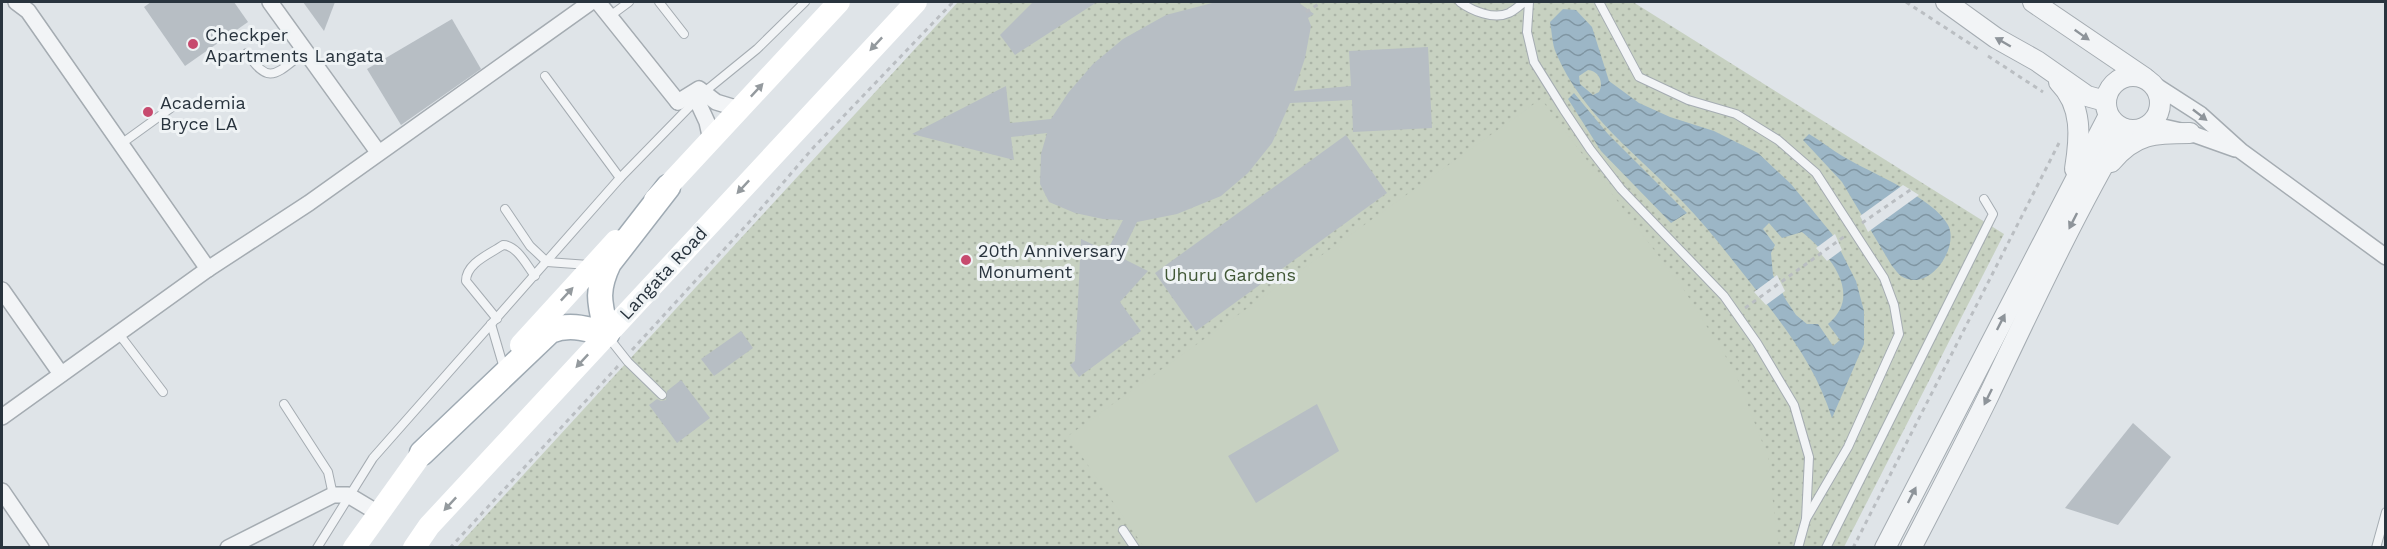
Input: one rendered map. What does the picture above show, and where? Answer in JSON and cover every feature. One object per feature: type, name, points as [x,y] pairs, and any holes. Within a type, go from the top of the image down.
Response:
[{"type":"main road","points":[[354,548],[422,453],[838,2]]},
{"type":"main road","name":"Langata Road","points":[[414,548],[429,526],[916,2]]},
{"type":"main road","points":[[422,453],[550,331],[558,327],[575,326],[607,334],[599,290],[603,276],[609,263],[668,187]]},
{"type":"street","points":[[16,2],[28,11],[208,269]]},
{"type":"street","points":[[270,2],[378,152]]},
{"type":"street","points":[[2,417],[208,269],[264,234],[591,2]]},
{"type":"street","points":[[598,2],[678,102],[694,94],[739,109]]},
{"type":"street","points":[[1911,548],[1987,399],[2080,189],[2106,109],[2110,90],[2119,81],[2131,76],[2150,82],[2160,95],[2161,104],[2159,113],[2150,124],[2140,129],[2124,129],[2117,126],[2106,109],[2037,61],[1996,38],[1946,2]]},
{"type":"street","points":[[2033,2],[2200,114],[2241,151],[2385,257]]},
{"type":"street","points":[[2037,61],[2065,88],[2077,111],[2080,138],[2080,189]]},
{"type":"street","points":[[700,96],[711,140]]},
{"type":"street","points":[[2150,124],[2190,133],[2241,151]]},
{"type":"street","points":[[1886,548],[2080,189],[2124,129]]},
{"type":"street","points":[[2080,189],[2136,140],[2154,133],[2190,133]]},
{"type":"street","points":[[2,290],[61,374]]},
{"type":"street","points":[[2,491],[41,548]]},
{"type":"street","points":[[228,548],[340,495],[378,513]]},
{"type":"lane","points":[[610,16],[629,2]]},
{"type":"lane","points":[[659,2],[684,34]]},
{"type":"lane","points":[[316,548],[340,495],[620,178],[700,96],[757,49],[805,2]]},
{"type":"lane","points":[[1460,2],[1470,10],[1490,15],[1507,14],[1527,2]]},
{"type":"lane","points":[[1527,2],[1527,32],[1534,62],[1564,110],[1621,189],[1724,296],[1757,342],[1794,405],[1809,457],[1806,519],[1798,548]]},
{"type":"lane","points":[[1599,2],[1639,77],[1688,100],[1736,114],[1778,140],[1816,173],[1884,278],[1894,305],[1899,334],[1848,447],[1806,519]]},
{"type":"lane","points":[[247,53],[260,71],[273,74],[306,51]]},
{"type":"lane","points":[[545,76],[620,178]]},
{"type":"lane","points":[[121,144],[175,105]]},
{"type":"lane","points":[[1826,548],[1993,214],[1984,199]]},
{"type":"lane","points":[[505,209],[530,246],[548,262],[594,266]]},
{"type":"lane","points":[[503,365],[494,321],[466,281],[466,274],[471,267],[503,245],[508,245],[515,250],[535,276]]},
{"type":"lane","points":[[120,334],[164,392]]},
{"type":"lane","points":[[607,334],[625,358],[662,395]]},
{"type":"lane","points":[[284,404],[328,472],[340,495]]},
{"type":"lane","points":[[2376,548],[2385,512]]},
{"type":"lane","points":[[1123,530],[1135,548]]},
{"type":"path","points":[[450,548],[625,358],[813,148],[953,2]]},
{"type":"path","points":[[1306,12],[1322,2]]},
{"type":"path","points":[[1906,2],[2049,98]]},
{"type":"path","points":[[1853,548],[2061,136]]},
{"type":"path","points":[[1737,314],[1913,188]]},
{"type":"green space","name":"Uhuru Gardens","points":[[958,2],[1633,2],[2004,234],[1844,547],[456,548]]},
{"type":"green space","points":[[1541,99],[1684,290],[1734,370],[1768,457],[1778,547],[1144,547],[1068,436]]},
{"type":"water","points":[[1563,9],[1576,10],[1592,27],[1609,81],[1639,103],[1670,117],[1714,131],[1758,153],[1791,184],[1832,234],[1856,281],[1864,311],[1864,344],[1832,418],[1808,364],[1753,286],[1692,212],[1612,133],[1580,96],[1556,53],[1550,22]],"holes":[[[1588,70],[1595,72],[1601,81],[1599,92],[1593,95],[1580,84],[1579,76]],[[1769,223],[1782,238],[1802,232],[1823,251],[1839,275],[1843,288],[1843,300],[1838,312],[1828,324],[1840,340],[1833,346],[1818,324],[1807,324],[1796,315],[1786,300],[1773,275],[1771,253],[1775,245],[1763,229]]]},
{"type":"water","points":[[1574,93],[1608,134],[1687,213],[1671,223],[1601,151],[1568,99]]},
{"type":"water","points":[[1809,134],[1844,157],[1916,196],[1941,215],[1951,234],[1950,245],[1940,266],[1922,279],[1912,280],[1898,273],[1842,182],[1803,140]]},
{"type":"pier","points":[[1903,185],[1919,195],[1868,232],[1860,216]]},
{"type":"pier","points":[[1835,234],[1842,250],[1827,261],[1816,248]]},
{"type":"pier","points":[[1777,275],[1785,291],[1766,305],[1754,292]]},
{"type":"building","name":"Checkper Apartments Langata","points":[[151,2],[234,2],[248,22],[185,66],[144,7]]},
{"type":"building","points":[[303,2],[335,2],[324,31]]},
{"type":"building","points":[[1033,2],[1097,2],[1015,55],[1000,35]]},
{"type":"building","points":[[1216,2],[1298,2],[1314,14],[1308,18],[1311,26],[1305,58],[1294,91],[1351,86],[1349,51],[1428,47],[1432,128],[1353,132],[1352,100],[1290,103],[1272,143],[1248,173],[1221,196],[1177,214],[1137,222],[1120,257],[1148,271],[1120,302],[1141,331],[1079,377],[1070,365],[1075,361],[1081,239],[1107,251],[1123,220],[1103,219],[1075,213],[1049,202],[1040,184],[1041,154],[1047,133],[1011,137],[1014,160],[912,134],[1006,86],[1010,123],[1051,119],[1068,93],[1093,64],[1123,39],[1166,15]]},
{"type":"building","points":[[452,19],[481,69],[401,125],[367,69]]},
{"type":"building","points":[[1346,135],[1387,193],[1196,331],[1155,273]]},
{"type":"building","points":[[741,331],[753,348],[714,376],[701,359]]},
{"type":"building","points":[[681,380],[710,418],[677,443],[649,405],[657,399],[666,400],[667,391]]},
{"type":"building","points":[[1317,404],[1339,451],[1256,503],[1228,456]]},
{"type":"building","points":[[2133,423],[2171,457],[2118,525],[2065,508]]},
{"type":"place","name":"Checkper Apartments Langata","points":[[193,44]]},
{"type":"place","name":"Academia Bryce LA","points":[[148,112]]},
{"type":"place","name":"20th Anniversary Monument","points":[[966,260]]}]
